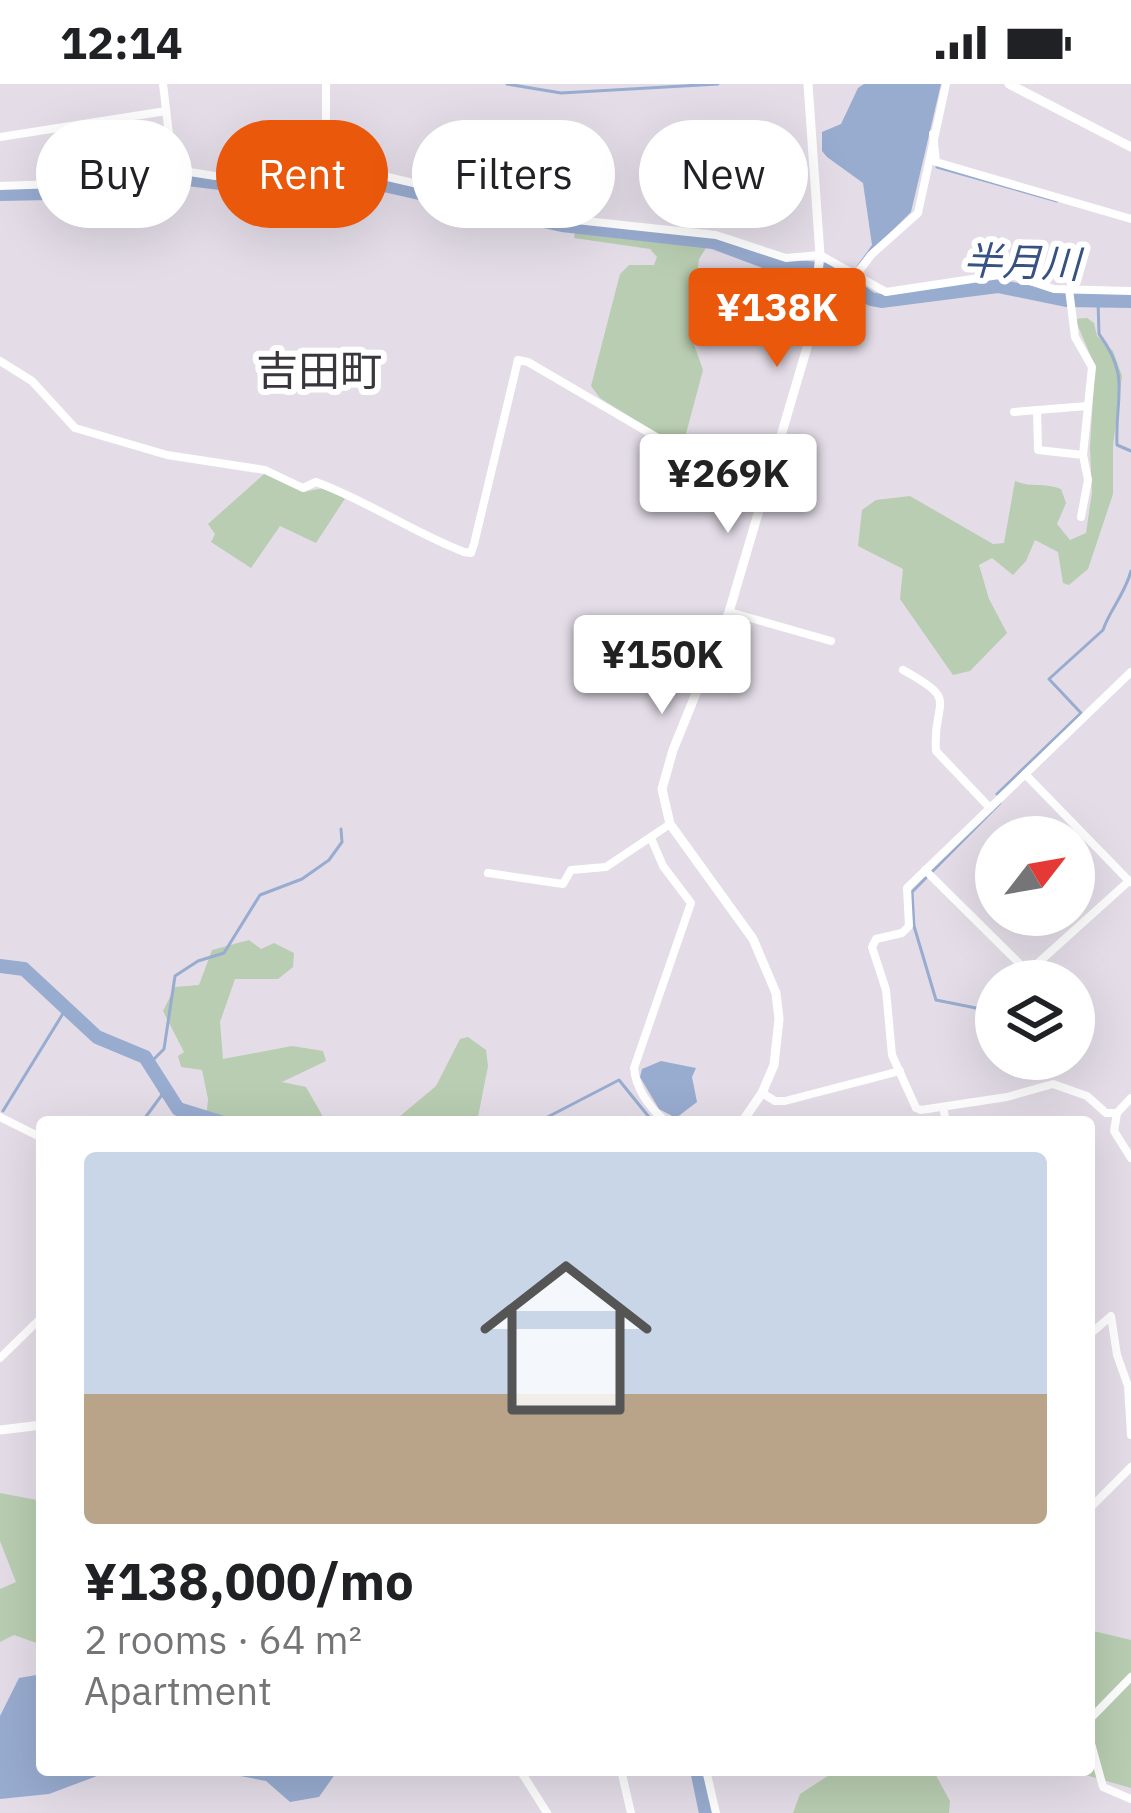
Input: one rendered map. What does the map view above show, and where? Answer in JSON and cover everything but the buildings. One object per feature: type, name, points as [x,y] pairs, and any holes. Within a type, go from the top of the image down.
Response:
[{"type":"street","points":[[163,84],[167,120]]},
{"type":"street","points":[[326,84],[326,120]]},
{"type":"street","points":[[746,1116],[762,1094],[777,1050],[779,1019],[772,980],[753,939],[670,824],[663,807],[664,776],[729,612],[811,334],[819,263],[808,84]]},
{"type":"street","points":[[856,275],[918,213],[946,84]]},
{"type":"street","points":[[1009,84],[1131,147]]},
{"type":"street","points":[[0,137],[166,111]]},
{"type":"street","points":[[933,134],[936,162],[1131,219]]},
{"type":"street","points":[[388,177],[568,219],[716,235],[856,275],[886,292],[999,275],[1070,292],[1131,292]]},
{"type":"street","points":[[0,186],[36,185]]},
{"type":"street","points":[[1070,292],[1075,338],[1093,367],[1083,455],[1088,480],[1081,517]]},
{"type":"street","points":[[0,361],[32,381],[75,428],[167,455],[265,470],[303,488],[316,482],[368,502],[422,536],[464,552],[471,553],[474,544],[518,360],[609,406],[682,451],[770,473]]},
{"type":"street","points":[[1014,412],[1087,406]]},
{"type":"street","points":[[1037,410],[1038,450],[1083,455]]},
{"type":"street","points":[[729,612],[832,641]]},
{"type":"street","points":[[903,670],[937,690],[942,703],[936,751],[990,808]]},
{"type":"street","points":[[1118,1113],[1106,1113],[1087,1096],[1053,1084],[943,1107],[916,1108],[892,1055],[886,990],[872,947],[875,939],[906,930],[907,888],[1131,673]]},
{"type":"street","points":[[925,870],[1028,972],[1130,882],[1024,774]]},
{"type":"street","points":[[488,873],[563,884],[572,870],[606,867],[670,824]]},
{"type":"street","points":[[651,838],[663,866],[692,903],[634,1068],[636,1082],[661,1116]]},
{"type":"street","points":[[762,1094],[785,1101],[900,1071]]},
{"type":"street","points":[[1131,1098],[1118,1113],[1114,1131],[1131,1158]]},
{"type":"street","points":[[943,1107],[945,1116]]},
{"type":"street","points":[[0,1117],[36,1135]]},
{"type":"street","points":[[1095,1330],[1111,1316],[1117,1355],[1130,1385],[1131,1435]]},
{"type":"street","points":[[0,1358],[36,1323]]},
{"type":"street","points":[[0,1430],[36,1426]]},
{"type":"street","points":[[1095,1503],[1131,1467]]},
{"type":"street","points":[[1095,1714],[1131,1677]]},
{"type":"street","points":[[1095,1760],[1102,1787],[1131,1799]]},
{"type":"street","points":[[524,1776],[547,1813]]},
{"type":"street","points":[[622,1776],[631,1813]]},
{"type":"street","points":[[707,1776],[716,1813]]},
{"type":"green space","points":[[575,231],[709,243],[699,259],[690,333],[703,370],[683,445],[672,443],[600,398],[591,386],[620,274],[629,265],[654,265],[657,257],[650,249],[574,238]]},
{"type":"green space","points":[[1087,318],[1113,351],[1122,376],[1113,446],[1113,494],[1088,569],[1069,585],[1063,583],[1058,552],[1035,540],[1013,575],[992,558],[979,565],[989,599],[1007,633],[970,671],[953,675],[900,599],[903,569],[858,546],[862,510],[876,500],[910,496],[993,544],[1004,543],[1015,481],[1061,489],[1066,503],[1057,524],[1070,540],[1086,533],[1092,492],[1095,366],[1075,319]]},
{"type":"green space","points":[[264,474],[303,492],[324,488],[346,497],[316,543],[280,526],[251,568],[211,542],[215,534],[208,524]]},
{"type":"green space","points":[[249,940],[261,949],[274,943],[294,953],[293,967],[278,979],[235,979],[220,1022],[223,1059],[292,1046],[323,1051],[326,1061],[282,1082],[306,1087],[323,1116],[207,1116],[202,1070],[181,1067],[178,1056],[184,1052],[163,1011],[175,987],[199,985],[212,950]]},
{"type":"green space","points":[[468,1037],[486,1050],[488,1066],[478,1116],[400,1116],[436,1086],[460,1039]]},
{"type":"green space","points":[[0,1493],[36,1500],[36,1643],[14,1635],[0,1642],[0,1589],[16,1582],[0,1541]]},
{"type":"green space","points":[[1095,1631],[1131,1640],[1131,1788],[1089,1776],[1095,1776]]},
{"type":"green space","points":[[828,1776],[936,1776],[950,1801],[949,1813],[793,1813],[800,1794]]},
{"type":"water","points":[[864,84],[941,84],[911,212],[856,267],[872,245],[863,183],[822,151],[822,132],[841,124]]},
{"type":"water","points":[[661,1061],[696,1068],[692,1077],[697,1102],[679,1116],[659,1109],[640,1077],[642,1069]]},
{"type":"water","points":[[36,1675],[36,1776],[97,1776],[49,1794],[0,1799],[0,1716],[19,1678]]},
{"type":"water","points":[[240,1776],[334,1776],[319,1797],[290,1802],[266,1781]]},
{"type":"waterway","points":[[507,84],[561,93],[718,84]]},
{"type":"waterway","points":[[937,167],[1057,201]]},
{"type":"waterway","name":"半月川","points":[[0,194],[52,193],[130,172],[229,184],[295,183],[335,174],[562,225],[713,242],[775,265],[829,270],[881,301],[998,286],[1066,300],[1131,301]]},
{"type":"waterway","points":[[1098,301],[1099,334],[1118,375],[1117,445],[1131,451]]},
{"type":"waterway","points":[[997,794],[1081,713],[1049,679],[1103,630],[1131,571]]},
{"type":"waterway","points":[[975,1008],[936,1000],[914,926],[912,892],[1000,803]]},
{"type":"waterway","points":[[150,1063],[164,1049],[175,976],[198,961],[224,953],[260,895],[302,879],[329,860],[342,842],[341,829]]},
{"type":"waterway","points":[[0,966],[24,969],[97,1037],[145,1057],[178,1109],[201,1116]]},
{"type":"waterway","points":[[3,1111],[67,1007]]},
{"type":"waterway","points":[[550,1116],[619,1080],[648,1116]]},
{"type":"waterway","points":[[146,1116],[164,1092]]},
{"type":"waterway","points":[[698,1776],[706,1813]]},
{"type":"district","name":"吉田町","points":[[319,371]]}]
